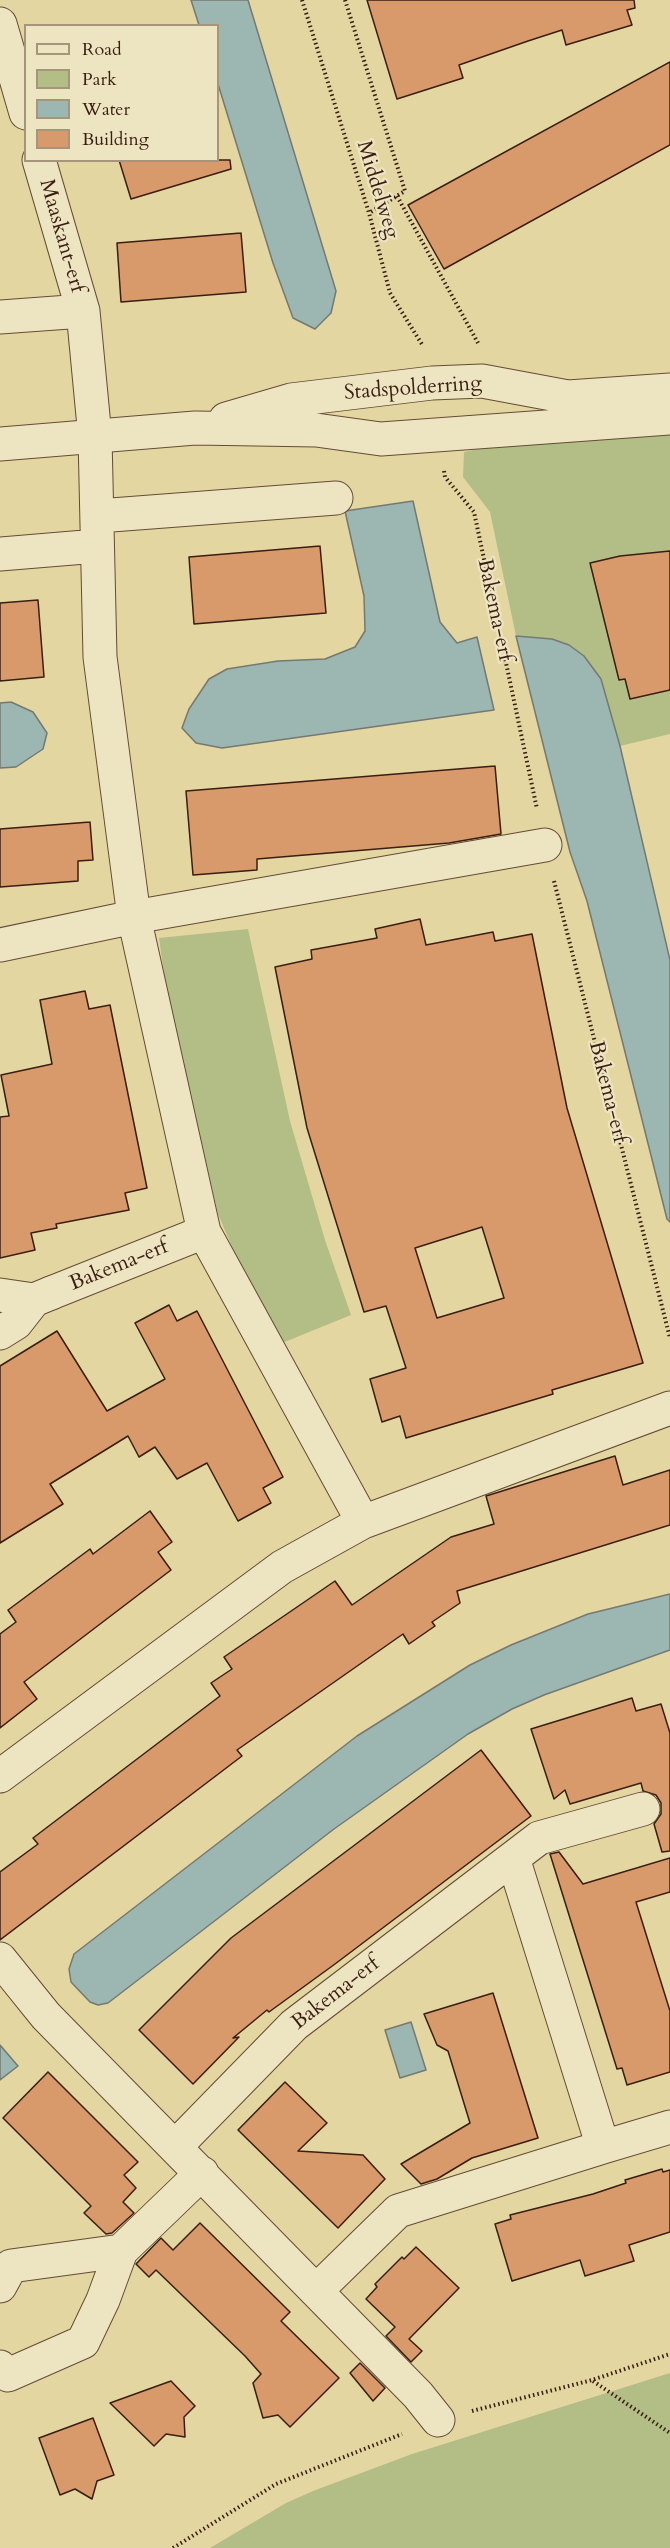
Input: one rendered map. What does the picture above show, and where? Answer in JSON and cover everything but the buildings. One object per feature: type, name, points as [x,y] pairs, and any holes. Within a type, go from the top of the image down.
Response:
[{"type":"street","points":[[0,24],[24,106]]},
{"type":"street","name":"Maaskant-erf","points":[[40,162],[83,311],[95,437]]},
{"type":"street","name":"Maaskant-erf","points":[[0,317],[83,311]]},
{"type":"street","name":"Stadspolderring","points":[[195,428],[291,400],[432,383],[482,381],[568,397],[670,390]]},
{"type":"street","name":"Stadspolderring","points":[[0,444],[195,428],[316,430],[381,439],[670,418]]},
{"type":"street","points":[[95,437],[100,657],[134,917],[204,1232],[363,1522]]},
{"type":"street","points":[[0,554],[97,531],[336,498]]},
{"type":"street","points":[[0,945],[134,917],[545,845]]},
{"type":"street","name":"Bakema-erf","points":[[0,1333],[16,1323],[43,1297],[204,1232]]},
{"type":"street","points":[[0,1295],[43,1297]]},
{"type":"street","points":[[0,1776],[282,1567],[363,1522],[670,1408]]},
{"type":"street","name":"Bakema-erf","points":[[175,2147],[294,2025],[539,1838],[643,1809]]},
{"type":"street","points":[[513,1858],[603,2147]]},
{"type":"street","points":[[0,1959],[46,2016],[418,2395],[438,2420]]},
{"type":"street","points":[[316,2291],[398,2211],[670,2127]]},
{"type":"street","points":[[0,2367],[8,2375],[82,2342],[103,2300],[121,2251],[202,2173]]},
{"type":"street","points":[[0,2286],[11,2266],[121,2251]]},
{"type":"path","name":"Middelweg","points":[[302,0],[369,213],[390,293],[429,357],[432,383]]},
{"type":"path","points":[[345,0],[405,191],[369,213]]},
{"type":"path","points":[[397,196],[480,346]]},
{"type":"path","name":"Bakema-erf","points":[[438,434],[445,477],[474,512],[512,699],[545,845],[670,1338]]},
{"type":"path","points":[[173,2548],[276,2484],[438,2420],[592,2380],[670,2354]]},
{"type":"path","points":[[592,2380],[670,2433]]},
{"type":"green space","points":[[670,432],[670,734],[620,746],[601,679],[552,639],[516,636],[490,512],[463,477],[464,452],[505,443]]},
{"type":"green space","points":[[248,929],[290,1121],[325,1240],[351,1315],[282,1343],[245,1277],[218,1214],[166,988],[159,938]]},
{"type":"green space","points":[[670,2373],[670,2548],[210,2548],[286,2503],[313,2491],[412,2454]]},
{"type":"water","points":[[191,0],[248,0],[336,291],[331,313],[315,329],[293,318],[273,263],[219,87],[219,24],[199,24]]},
{"type":"water","points":[[413,501],[440,622],[457,643],[477,637],[494,710],[222,748],[196,743],[182,728],[189,709],[209,679],[227,669],[278,661],[325,659],[355,647],[365,631],[364,596],[345,511]]},
{"type":"water","points":[[516,636],[552,639],[569,645],[584,656],[601,679],[620,746],[670,960],[670,1222],[667,1219],[587,901],[570,852]]},
{"type":"water","points":[[11,702],[33,712],[47,733],[43,749],[16,767],[0,768],[0,703]]},
{"type":"water","points":[[670,1594],[670,1650],[544,1695],[512,1709],[468,1734],[334,1829],[108,2003],[98,2005],[90,2002],[71,1982],[69,1969],[74,1954],[357,1736],[470,1665],[511,1645],[588,1614]]},
{"type":"water","points":[[411,2022],[426,2070],[400,2078],[385,2030]]},
{"type":"water","points":[[0,2045],[18,2066],[0,2080]]}]
